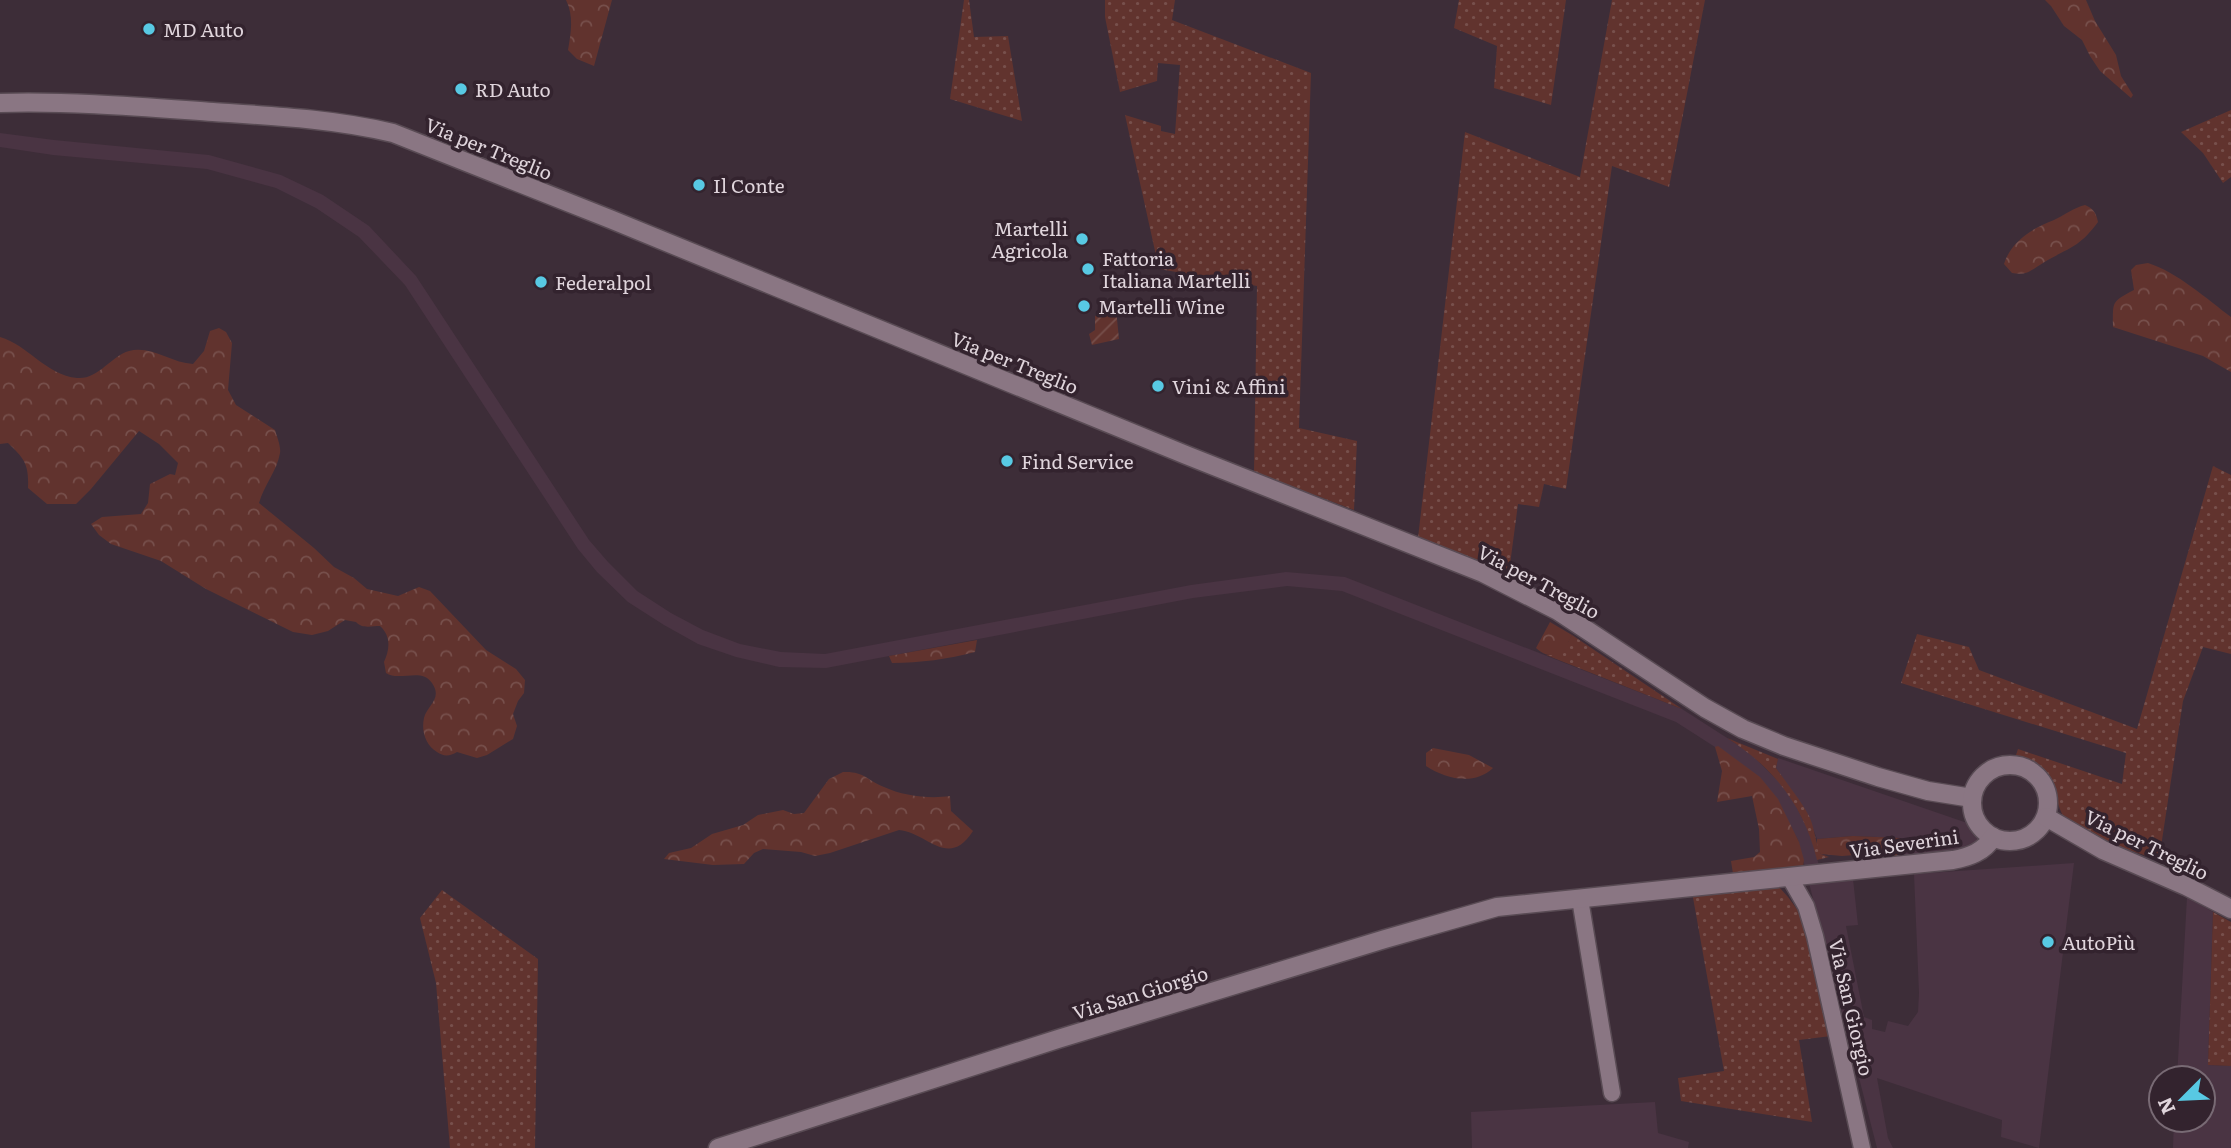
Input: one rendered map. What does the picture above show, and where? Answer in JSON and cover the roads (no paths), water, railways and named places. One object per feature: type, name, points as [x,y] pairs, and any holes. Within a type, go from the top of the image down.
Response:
[{"type":"main road","name":"Via per Treglio","points":[[0,103],[93,103],[298,118],[360,125],[403,136],[1173,450],[1483,573],[1558,611],[1694,701],[1743,729],[1784,747],[1928,791],[1972,798]]},
{"type":"main road","points":[[2002,765],[2025,768],[2043,783],[2049,805],[2046,817],[2040,828],[2028,837],[2011,841],[1993,837],[1979,825],[1972,807],[1975,787],[1982,777],[2002,765]]},
{"type":"main road","name":"Via per Treglio","points":[[2046,817],[2104,850],[2231,909]]},
{"type":"main road","name":"Via Severini","points":[[1814,876],[1968,857],[1980,851],[1993,837]]},
{"type":"main road","name":"Via San Giorgio","points":[[718,1148],[1045,1043],[1497,907],[1814,876]]},
{"type":"street","name":"Via San Giorgio","points":[[1790,878],[1805,906],[1815,936],[1862,1148]]},
{"type":"street","points":[[1580,900],[1612,1093]]},
{"type":"place","name":"MD Auto","points":[[149,29]]},
{"type":"place","name":"RD Auto","points":[[461,89]]},
{"type":"place","name":"Il Conte","points":[[699,185]]},
{"type":"place","name":"Martelli Agricola","points":[[1082,239]]},
{"type":"place","name":"Fattoria Italiana Martelli","points":[[1088,269]]},
{"type":"place","name":"Federalpol","points":[[541,282]]},
{"type":"place","name":"Martelli Wine","points":[[1084,306]]},
{"type":"place","name":"Vini & Affini","points":[[1158,386]]},
{"type":"place","name":"Find Service","points":[[1007,461]]},
{"type":"place","name":"AutoPiù","points":[[2048,942]]}]
